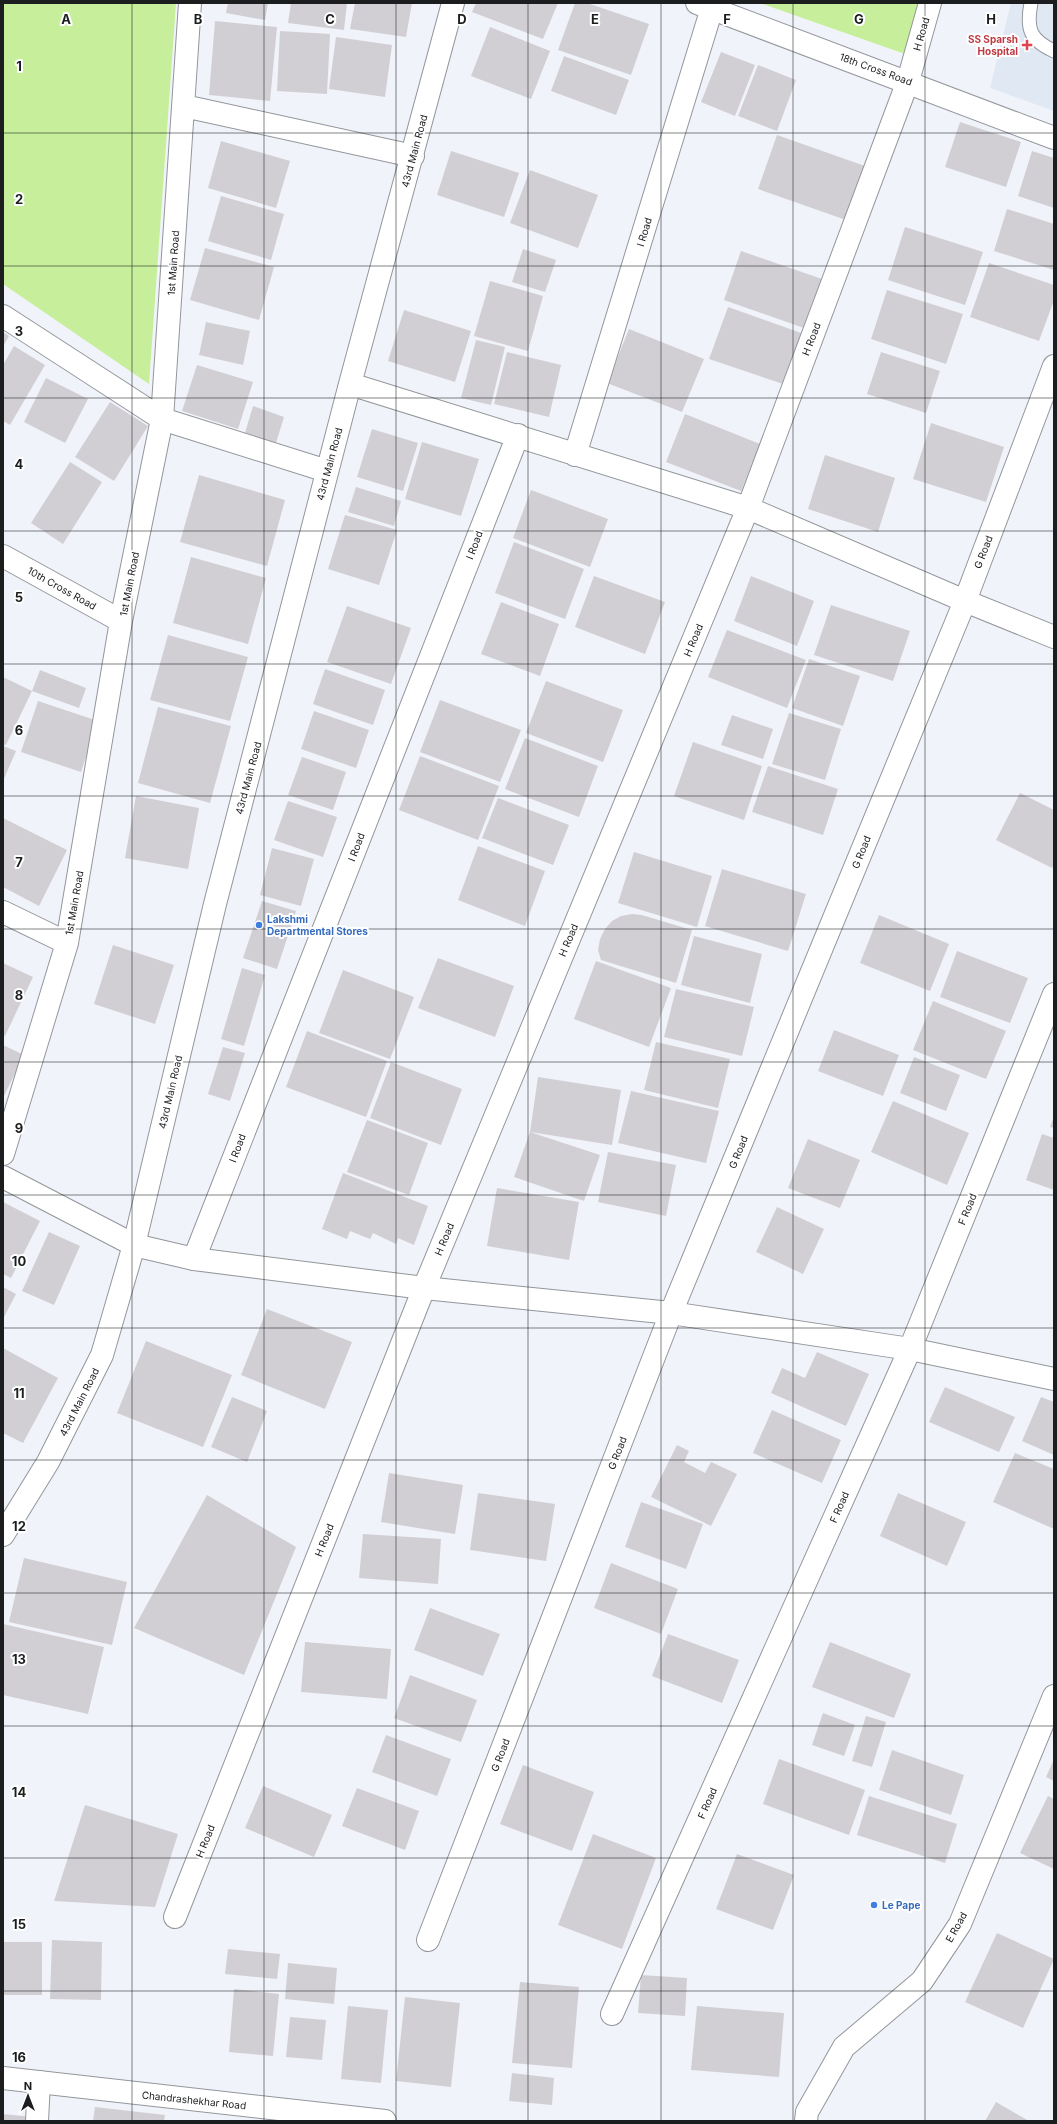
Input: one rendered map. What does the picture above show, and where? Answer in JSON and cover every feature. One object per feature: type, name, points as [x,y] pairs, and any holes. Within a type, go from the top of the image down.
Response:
[{"type":"street","name":"1st Main Road","points":[[3,1154],[67,943],[121,621],[162,419],[190,3]]},
{"type":"street","name":"43rd Main Road","points":[[3,1535],[48,1462],[102,1355],[134,1245],[215,904],[327,471],[453,3]]},
{"type":"street","name":"H Road","points":[[175,1917],[424,1288],[748,508],[908,81],[930,3]]},
{"type":"street","name":"18th Cross Road","points":[[705,6],[908,81],[1054,138]]},
{"type":"street","name":"I Road","points":[[575,455],[705,6]]},
{"type":"street","points":[[184,106],[413,156]]},
{"type":"street","points":[[3,316],[162,419],[327,471]]},
{"type":"street","name":"G Road","points":[[428,1940],[671,1313],[965,601],[1054,366]]},
{"type":"street","points":[[350,384],[518,435],[575,455],[748,508],[965,601],[1054,637]]},
{"type":"street","name":"I Road","points":[[194,1259],[518,435]]},
{"type":"street","name":"10th Cross Road","points":[[3,556],[121,621]]},
{"type":"street","points":[[3,912],[67,943]]},
{"type":"street","name":"F Road","points":[[612,2014],[910,1349],[1054,994]]},
{"type":"street","points":[[3,1177],[134,1245],[194,1259],[424,1288],[671,1313],[910,1349],[1054,1379]]},
{"type":"street","name":"E Road","points":[[806,2121],[807,2112],[844,2047],[922,1981],[960,1924],[1054,1696]]},
{"type":"street","name":"Chandrashekhar Road","points":[[3,2078],[260,2114],[385,2121]]},
{"type":"street","points":[[37,2121],[39,2082]]},
{"type":"lane","points":[[1032,3],[1028,17],[1029,30],[1040,45],[1054,51]]},
{"type":"shaded area","name":"SS Sparsh Hospital","points":[[1011,3],[1054,3],[1054,111],[990,88]]},
{"type":"green space","points":[[3,3],[176,3],[149,384],[3,284]]},
{"type":"green space","points":[[760,3],[918,3],[905,54]]},
{"type":"building","points":[[228,3],[268,3],[265,20],[226,13]]},
{"type":"building","points":[[291,3],[347,3],[344,30],[288,23]]},
{"type":"building","points":[[355,3],[412,3],[406,37],[350,29]]},
{"type":"building","points":[[476,3],[558,3],[543,39],[472,12]]},
{"type":"building","points":[[575,3],[587,3],[649,24],[631,75],[558,50]]},
{"type":"building","points":[[215,21],[277,27],[270,101],[209,95]]},
{"type":"building","points":[[490,27],[550,51],[531,99],[471,76]]},
{"type":"building","points":[[280,31],[330,34],[327,94],[277,91]]},
{"type":"building","points":[[336,37],[392,45],[385,97],[329,89]]},
{"type":"building","points":[[721,52],[755,65],[735,116],[701,102]]},
{"type":"building","points":[[564,56],[629,80],[616,115],[551,91]]},
{"type":"building","points":[[758,65],[796,80],[777,131],[738,116]]},
{"type":"building","points":[[960,122],[1021,142],[1006,187],[945,167]]},
{"type":"building","points":[[777,135],[865,166],[846,220],[758,189]]},
{"type":"building","points":[[221,141],[290,161],[276,208],[208,188]]},
{"type":"building","points":[[451,151],[519,173],[504,217],[437,195]]},
{"type":"building","points":[[1032,151],[1054,158],[1054,208],[1018,196]]},
{"type":"building","points":[[530,170],[598,195],[578,248],[510,223]]},
{"type":"building","points":[[221,196],[284,214],[271,260],[208,241]]},
{"type":"building","points":[[1007,209],[1054,224],[1054,270],[994,251]]},
{"type":"building","points":[[905,227],[983,252],[965,305],[888,280]]},
{"type":"building","points":[[205,248],[274,267],[259,320],[190,300]]},
{"type":"building","points":[[523,249],[556,260],[545,292],[512,282]]},
{"type":"building","points":[[741,251],[822,279],[804,328],[724,300]]},
{"type":"building","points":[[989,263],[1054,285],[1054,300],[1039,341],[970,317]]},
{"type":"building","points":[[490,281],[543,296],[528,351],[474,336]]},
{"type":"building","points":[[887,290],[963,314],[946,364],[871,339]]},
{"type":"building","points":[[728,307],[804,334],[786,385],[709,359]]},
{"type":"building","points":[[404,310],[471,331],[455,382],[388,361]]},
{"type":"building","points":[[206,322],[250,331],[243,365],[199,355]]},
{"type":"building","points":[[629,329],[704,359],[682,412],[607,383]]},
{"type":"building","points":[[3,332],[9,336],[3,347]]},
{"type":"building","points":[[476,340],[505,347],[491,405],[461,398]]},
{"type":"building","points":[[14,346],[45,365],[10,425],[3,421],[3,365]]},
{"type":"building","points":[[507,352],[561,365],[549,417],[494,404]]},
{"type":"building","points":[[881,352],[940,371],[926,413],[867,394]]},
{"type":"building","points":[[197,365],[253,382],[238,429],[182,411]]},
{"type":"building","points":[[46,378],[88,399],[65,443],[24,422]]},
{"type":"building","points":[[110,402],[148,426],[114,481],[75,457]]},
{"type":"building","points":[[253,406],[284,417],[276,443],[245,433]]},
{"type":"building","points":[[685,414],[760,444],[741,491],[666,462]]},
{"type":"building","points":[[931,423],[1004,447],[986,502],[913,479]]},
{"type":"building","points":[[372,429],[418,443],[403,491],[357,477]]},
{"type":"building","points":[[422,442],[479,459],[461,516],[405,499]]},
{"type":"building","points":[[825,455],[895,478],[878,532],[808,509]]},
{"type":"building","points":[[70,462],[102,482],[63,544],[31,523]]},
{"type":"building","points":[[199,475],[285,500],[267,566],[180,542]]},
{"type":"building","points":[[356,487],[401,501],[394,526],[348,512]]},
{"type":"building","points":[[531,490],[608,519],[590,567],[513,538]]},
{"type":"building","points":[[345,515],[397,530],[379,585],[328,569]]},
{"type":"building","points":[[514,542],[584,569],[565,619],[495,593]]},
{"type":"building","points":[[191,557],[266,578],[248,644],[173,623]]},
{"type":"building","points":[[594,576],[665,602],[645,654],[575,627]]},
{"type":"building","points":[[751,576],[814,601],[797,646],[734,621]]},
{"type":"building","points":[[501,602],[559,624],[540,676],[481,654]]},
{"type":"building","points":[[831,605],[910,631],[893,681],[814,655]]},
{"type":"building","points":[[347,606],[411,628],[391,684],[327,662]]},
{"type":"building","points":[[727,630],[806,660],[787,708],[708,677]]},
{"type":"building","points":[[168,635],[248,657],[230,721],[150,700]]},
{"type":"building","points":[[809,659],[860,676],[843,726],[792,708]]},
{"type":"building","points":[[325,669],[385,690],[373,725],[313,704]]},
{"type":"building","points":[[40,670],[86,688],[79,708],[32,691]]},
{"type":"building","points":[[3,677],[32,691],[6,745],[3,744]]},
{"type":"building","points":[[546,681],[623,710],[603,762],[526,733]]},
{"type":"building","points":[[440,700],[521,730],[500,782],[420,752]]},
{"type":"building","points":[[38,701],[98,721],[81,772],[21,752]]},
{"type":"building","points":[[158,707],[231,726],[210,803],[138,783]]},
{"type":"building","points":[[314,711],[369,730],[356,768],[301,749]]},
{"type":"building","points":[[789,713],[841,729],[825,780],[772,764]]},
{"type":"building","points":[[732,715],[773,729],[763,759],[721,745]]},
{"type":"building","points":[[525,738],[598,766],[579,817],[505,789]]},
{"type":"building","points":[[693,742],[762,766],[744,820],[674,796]]},
{"type":"building","points":[[3,746],[16,751],[3,781]]},
{"type":"building","points":[[420,756],[499,786],[478,840],[399,810]]},
{"type":"building","points":[[302,757],[346,772],[333,810],[288,795]]},
{"type":"building","points":[[768,766],[838,789],[823,835],[752,812]]},
{"type":"building","points":[[1020,793],[1054,810],[1054,864],[1052,868],[996,840]]},
{"type":"building","points":[[136,796],[199,808],[188,869],[125,858]]},
{"type":"building","points":[[498,798],[569,825],[553,865],[482,838]]},
{"type":"building","points":[[288,801],[337,817],[323,857],[274,840]]},
{"type":"building","points":[[3,818],[67,850],[39,906],[3,887]]},
{"type":"building","points":[[478,846],[545,871],[525,926],[458,900]]},
{"type":"building","points":[[272,848],[314,859],[301,906],[260,895]]},
{"type":"building","points":[[634,852],[712,876],[697,927],[618,903]]},
{"type":"building","points":[[722,869],[806,894],[788,951],[705,926]]},
{"type":"building","points":[[262,901],[296,911],[277,969],[243,958]]},
{"type":"building","points":[[632,914],[642,915],[692,930],[676,983],[601,960],[598,950],[600,939],[605,929],[612,921],[621,916]]},
{"type":"building","points":[[879,915],[949,944],[930,991],[860,963]]},
{"type":"building","points":[[694,936],[762,954],[750,1003],[681,985]]},
{"type":"building","points":[[113,945],[174,965],[155,1024],[94,1004]]},
{"type":"building","points":[[957,951],[1028,978],[1010,1023],[940,997]]},
{"type":"building","points":[[438,958],[514,986],[495,1037],[418,1008]]},
{"type":"building","points":[[596,961],[671,988],[649,1047],[574,1019]]},
{"type":"building","points":[[3,963],[33,977],[5,1036],[3,1035]]},
{"type":"building","points":[[242,968],[265,975],[244,1046],[221,1039]]},
{"type":"building","points":[[343,970],[414,997],[390,1059],[319,1033]]},
{"type":"building","points":[[676,989],[754,1007],[742,1056],[664,1037]]},
{"type":"building","points":[[933,1001],[1006,1031],[986,1079],[913,1050]]},
{"type":"building","points":[[834,1030],[899,1055],[883,1096],[818,1071]]},
{"type":"building","points":[[307,1031],[387,1061],[366,1117],[286,1087]]},
{"type":"building","points":[[656,1042],[730,1059],[718,1108],[644,1090]]},
{"type":"building","points":[[3,1045],[24,1055],[3,1098]]},
{"type":"building","points":[[223,1047],[245,1053],[230,1101],[208,1094]]},
{"type":"building","points":[[914,1057],[960,1075],[946,1111],[900,1093]]},
{"type":"building","points":[[391,1062],[462,1089],[441,1145],[370,1118]]},
{"type":"building","points":[[538,1077],[621,1090],[612,1145],[530,1132]]},
{"type":"building","points":[[631,1091],[719,1111],[706,1163],[618,1143]]},
{"type":"building","points":[[893,1101],[969,1133],[947,1185],[871,1152]]},
{"type":"building","points":[[1054,1116],[1054,1128],[1050,1127]]},
{"type":"building","points":[[367,1120],[428,1143],[409,1195],[347,1172]]},
{"type":"building","points":[[530,1132],[600,1155],[584,1201],[514,1177]]},
{"type":"building","points":[[1042,1134],[1054,1138],[1054,1190],[1026,1180]]},
{"type":"building","points":[[808,1139],[860,1160],[840,1208],[788,1188]]},
{"type":"building","points":[[608,1152],[676,1165],[666,1216],[598,1202]]},
{"type":"building","points":[[343,1173],[428,1206],[414,1245],[398,1238],[396,1244],[373,1233],[370,1239],[350,1231],[347,1239],[322,1229]]},
{"type":"building","points":[[497,1188],[579,1202],[569,1260],[487,1246]]},
{"type":"building","points":[[3,1202],[40,1221],[11,1278],[3,1274]]},
{"type":"building","points":[[777,1207],[824,1229],[803,1274],[756,1252]]},
{"type":"building","points":[[49,1232],[80,1246],[54,1305],[22,1291]]},
{"type":"building","points":[[3,1287],[16,1294],[3,1319]]},
{"type":"building","points":[[267,1309],[352,1342],[325,1409],[241,1375]]},
{"type":"building","points":[[146,1341],[232,1375],[203,1447],[117,1413]]},
{"type":"building","points":[[3,1348],[58,1378],[23,1443],[3,1433]]},
{"type":"building","points":[[817,1352],[869,1374],[846,1426],[771,1393],[782,1368],[805,1378]]},
{"type":"building","points":[[945,1387],[1015,1417],[999,1452],[929,1422]]},
{"type":"building","points":[[232,1397],[267,1411],[247,1462],[211,1447]]},
{"type":"building","points":[[1041,1397],[1054,1402],[1054,1455],[1022,1441]]},
{"type":"building","points":[[772,1410],[841,1440],[822,1483],[753,1453]]},
{"type":"building","points":[[677,1445],[689,1451],[684,1462],[705,1473],[711,1462],[737,1474],[711,1526],[651,1497]]},
{"type":"building","points":[[1015,1453],[1054,1469],[1054,1529],[993,1502]]},
{"type":"building","points":[[389,1473],[463,1485],[455,1534],[381,1522]]},
{"type":"building","points":[[478,1493],[555,1504],[546,1561],[470,1550]]},
{"type":"building","points":[[898,1493],[966,1522],[947,1566],[880,1536]]},
{"type":"building","points":[[207,1495],[296,1547],[244,1675],[134,1628]]},
{"type":"building","points":[[641,1502],[703,1524],[686,1569],[625,1547]]},
{"type":"building","points":[[363,1534],[441,1539],[438,1584],[359,1578]]},
{"type":"building","points":[[24,1558],[127,1582],[112,1645],[9,1622]]},
{"type":"building","points":[[611,1563],[678,1589],[661,1634],[594,1608]]},
{"type":"building","points":[[430,1608],[500,1634],[483,1676],[414,1650]]},
{"type":"building","points":[[3,1624],[104,1647],[88,1714],[3,1695]]},
{"type":"building","points":[[668,1634],[739,1660],[722,1703],[652,1676]]},
{"type":"building","points":[[305,1642],[391,1649],[387,1699],[301,1692]]},
{"type":"building","points":[[830,1642],[911,1674],[894,1718],[812,1687]]},
{"type":"building","points":[[410,1675],[477,1700],[461,1742],[394,1718]]},
{"type":"building","points":[[823,1713],[855,1725],[844,1756],[812,1745]]},
{"type":"building","points":[[866,1716],[886,1722],[872,1767],[852,1761]]},
{"type":"building","points":[[386,1735],[451,1759],[437,1796],[372,1772]]},
{"type":"building","points":[[892,1750],[964,1775],[951,1815],[879,1790]]},
{"type":"building","points":[[779,1759],[865,1790],[849,1835],[763,1804]]},
{"type":"building","points":[[1054,1759],[1054,1781],[1046,1777]]},
{"type":"building","points":[[523,1765],[594,1792],[572,1851],[500,1824]]},
{"type":"building","points":[[263,1786],[332,1815],[314,1857],[245,1828]]},
{"type":"building","points":[[357,1788],[419,1811],[405,1850],[342,1826]]},
{"type":"building","points":[[869,1796],[957,1824],[945,1863],[857,1835]]},
{"type":"building","points":[[1048,1796],[1054,1799],[1054,1869],[1020,1853]]},
{"type":"building","points":[[85,1805],[178,1834],[155,1907],[54,1901]]},
{"type":"building","points":[[593,1834],[656,1858],[622,1949],[558,1925]]},
{"type":"building","points":[[737,1854],[794,1875],[773,1930],[716,1909]]},
{"type":"building","points":[[997,1933],[1054,1959],[1023,2028],[965,2002]]},
{"type":"building","points":[[52,1940],[102,1942],[101,2000],[50,1999]]},
{"type":"building","points":[[3,1942],[42,1942],[42,1995],[3,1995]]},
{"type":"building","points":[[228,1949],[280,1954],[277,1979],[225,1974]]},
{"type":"building","points":[[288,1963],[337,1968],[334,2004],[285,1999]]},
{"type":"building","points":[[641,1975],[687,1978],[685,2016],[638,2013]]},
{"type":"building","points":[[520,1982],[579,1987],[572,2068],[512,2063]]},
{"type":"building","points":[[234,1989],[279,1994],[273,2056],[229,2052]]},
{"type":"building","points":[[405,1997],[460,2003],[451,2087],[396,2081]]},
{"type":"building","points":[[348,2006],[388,2010],[381,2083],[341,2079]]},
{"type":"building","points":[[697,2006],[784,2013],[779,2077],[691,2070]]},
{"type":"building","points":[[290,2017],[326,2020],[322,2060],[286,2057]]},
{"type":"building","points":[[512,2073],[554,2078],[552,2105],[509,2101]]},
{"type":"building","points":[[996,2102],[1029,2121],[985,2121]]},
{"type":"building","points":[[95,2107],[165,2115],[164,2121],[93,2121]]},
{"type":"building","points":[[3,2114],[32,2117],[31,2121],[3,2121]]},
{"type":"place","name":"SS Sparsh Hospital","points":[[1027,45]]},
{"type":"place","name":"Lakshmi Departmental Stores","points":[[259,925]]},
{"type":"place","name":"Le Pape","points":[[874,1905]]}]
